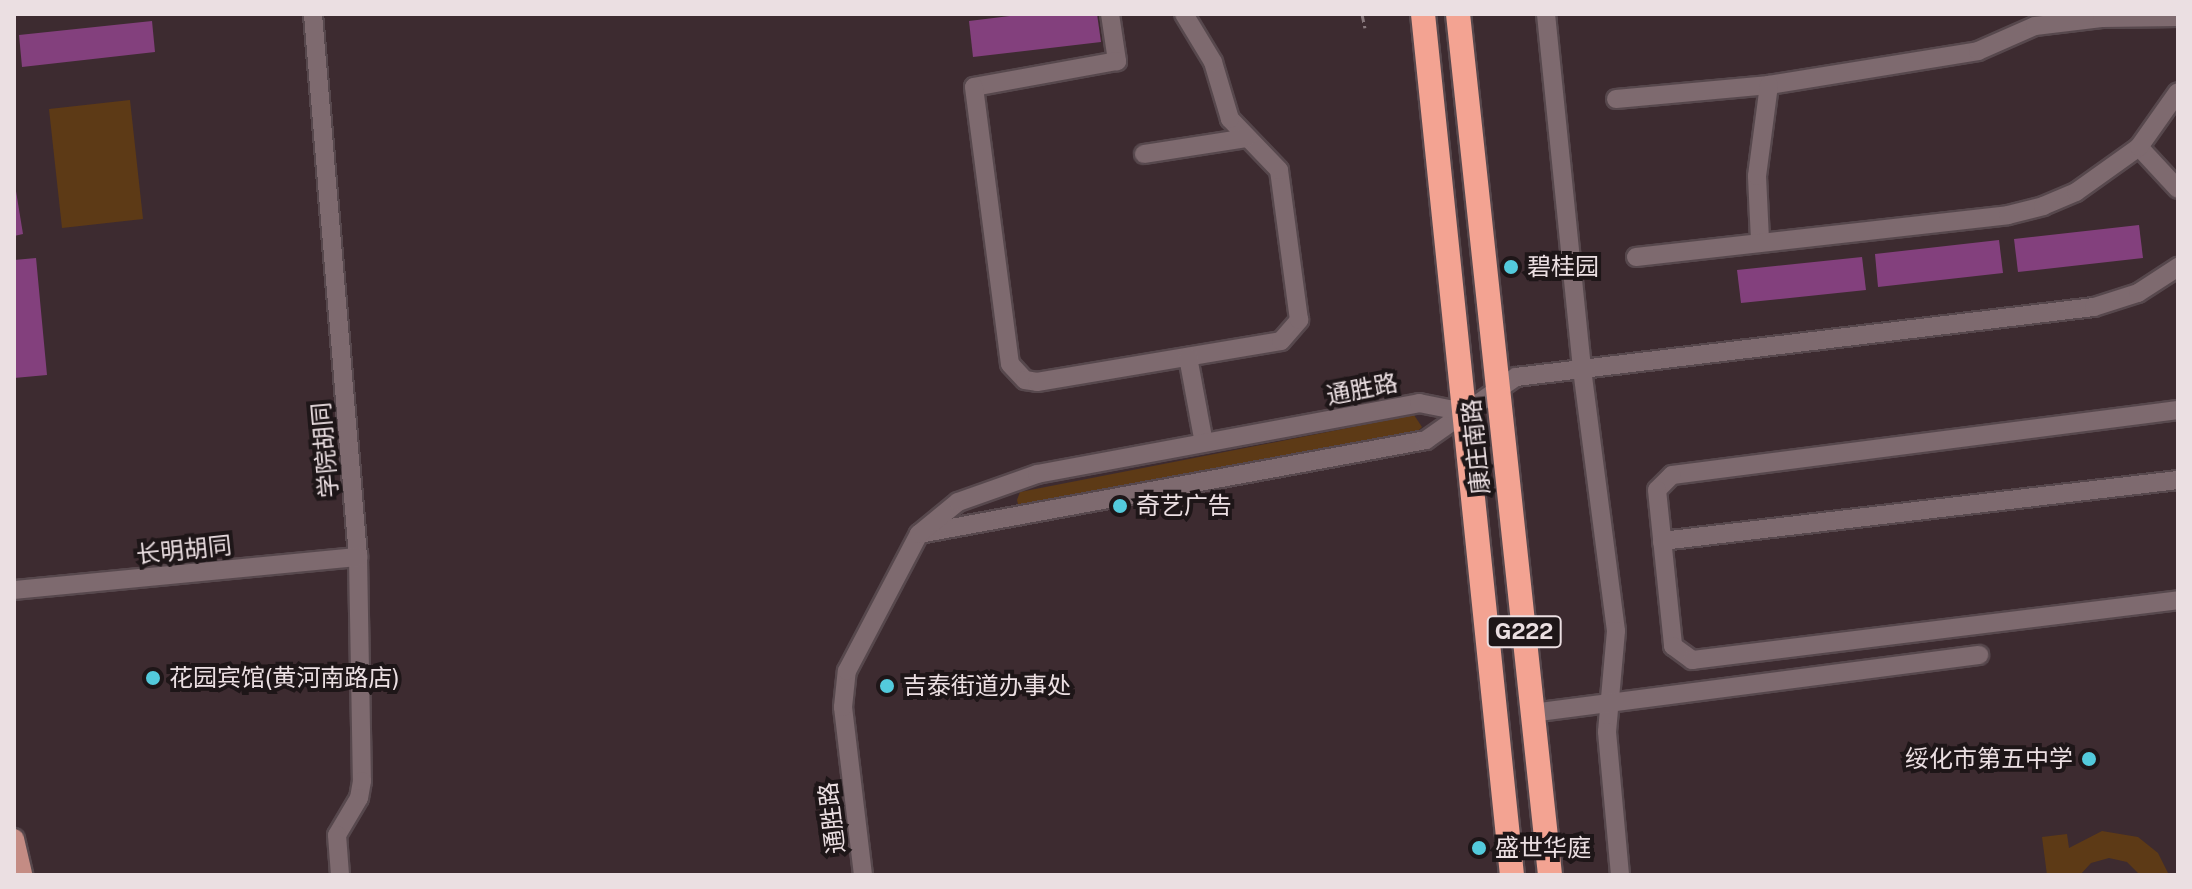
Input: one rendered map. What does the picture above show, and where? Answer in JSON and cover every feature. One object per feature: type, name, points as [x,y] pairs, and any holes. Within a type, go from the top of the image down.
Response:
[{"type":"highway","name":"康庄南路","points":[[1423,14],[1512,875]]},
{"type":"highway","name":"康庄南路","points":[[1458,14],[1550,875]]},
{"type":"main road","points":[[14,839],[22,875]]},
{"type":"street","name":"学院胡同","points":[[313,14],[358,557],[362,781],[359,798],[337,835],[340,875]]},
{"type":"street","points":[[1110,14],[1117,61],[974,87],[1010,364],[1025,380],[1037,382],[1281,341],[1299,320],[1279,170],[1230,119],[1213,62],[1184,14]]},
{"type":"street","points":[[1546,14],[1582,369],[1616,631],[1608,703],[1620,875]]},
{"type":"street","points":[[1616,99],[1769,85],[1978,51],[2035,26],[2102,18],[2178,17]]},
{"type":"street","points":[[1760,240],[1757,176],[1769,85]]},
{"type":"street","points":[[1636,257],[1760,240],[2008,215],[2076,192],[2139,147],[2178,92]]},
{"type":"street","points":[[1144,154],[1247,138]]},
{"type":"street","points":[[2139,147],[2178,189]]},
{"type":"street","points":[[919,534],[1426,440],[1516,377],[2094,307],[2138,293],[2178,267]]},
{"type":"street","points":[[1188,357],[1204,443]]},
{"type":"street","name":"通胜路","points":[[863,875],[844,689],[847,671],[919,534],[958,502],[994,485],[1419,403],[1464,412]]},
{"type":"street","points":[[2178,410],[1672,475],[1657,490],[1673,646],[1692,660],[2178,600]]},
{"type":"street","points":[[1662,541],[2178,480]]},
{"type":"street","name":"长明胡同","points":[[14,590],[358,557]]},
{"type":"street","points":[[1532,713],[1979,655]]},
{"type":"path","points":[[1362,14],[1365,28]]},
{"type":"shaded area","points":[[130,100],[143,219],[62,228],[49,109]]},
{"type":"shaded area","points":[[1414,415],[1422,427],[1415,434],[1019,508],[1017,500],[1020,492]]},
{"type":"shaded area","points":[[2102,831],[2138,837],[2158,853],[2169,875],[2140,875],[2127,862],[2109,858],[2091,863],[2080,875],[2047,875],[2042,837],[2067,834],[2069,848]]},
{"type":"building","points":[[1025,14],[1097,14],[1101,42],[973,57],[969,21]]},
{"type":"building","points":[[152,21],[155,52],[22,67],[19,35]]},
{"type":"building","points":[[14,179],[23,234],[14,236]]},
{"type":"building","points":[[2139,225],[2143,258],[2018,272],[2014,239]]},
{"type":"building","points":[[1999,240],[2003,273],[1878,287],[1875,254]]},
{"type":"building","points":[[1862,257],[1866,290],[1741,303],[1737,270]]},
{"type":"building","points":[[36,258],[47,375],[14,378],[14,260]]},
{"type":"place","name":"碧桂园","points":[[1511,267]]},
{"type":"place","name":"奇艺广告","points":[[1120,506]]},
{"type":"place","name":"花园宾馆(黄河南路店)","points":[[153,678]]},
{"type":"place","name":"吉泰街道办事处","points":[[887,686]]},
{"type":"place","name":"绥化市第五中学","points":[[2089,759]]},
{"type":"place","name":"盛世华庭","points":[[1479,848]]}]
